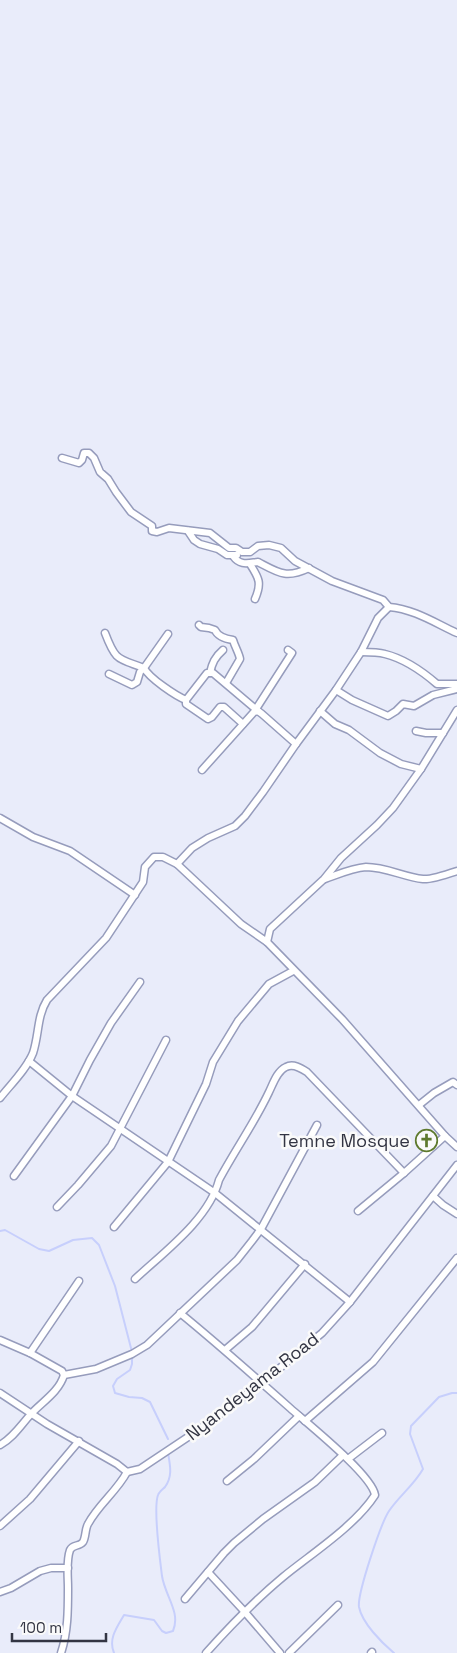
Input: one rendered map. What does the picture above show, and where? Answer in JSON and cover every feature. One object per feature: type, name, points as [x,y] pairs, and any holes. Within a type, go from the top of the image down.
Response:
[{"type":"street","points":[[62,458],[79,463],[84,453],[89,453],[94,458],[100,472],[108,479],[131,512],[152,526],[152,531],[157,532],[169,528],[210,533],[229,548],[236,548],[242,552]]},
{"type":"street","points":[[188,531],[194,540],[200,544],[218,549],[242,563],[258,562],[284,575],[309,568]]},
{"type":"street","points":[[232,556],[242,552],[250,552],[258,546],[270,545],[281,548],[295,561],[332,581],[383,600],[389,607],[409,610],[457,633]]},
{"type":"street","points":[[250,564],[258,575],[259,591],[255,599]]},
{"type":"street","points":[[177,864],[192,848],[208,838],[235,826],[263,792],[336,690],[361,652],[378,618],[389,607]]},
{"type":"street","points":[[199,624],[201,627],[215,630],[216,634],[232,640],[239,655],[240,659],[226,683]]},
{"type":"street","points":[[105,633],[110,647],[118,658],[123,662],[144,668],[157,681],[180,698],[186,700]]},
{"type":"street","points":[[109,674],[132,685],[137,682],[140,672],[168,634]]},
{"type":"street","points":[[210,673],[216,657],[223,650]]},
{"type":"street","points":[[202,770],[257,710],[292,653],[288,650]]},
{"type":"street","points":[[361,652],[384,653],[419,670],[437,684],[457,684]]},
{"type":"street","points":[[186,700],[201,678],[207,673],[213,673],[296,744]]},
{"type":"street","points":[[336,690],[352,700],[388,716],[403,704],[414,706],[433,695],[457,688]]},
{"type":"street","points":[[186,700],[186,704],[208,719],[212,717],[220,706],[224,707],[243,724]]},
{"type":"street","points":[[266,942],[270,929],[324,879],[341,858],[393,808],[421,769],[457,710]]},
{"type":"street","points":[[320,711],[334,724],[349,730],[380,753],[401,764],[421,769]]},
{"type":"street","points":[[416,731],[428,733],[443,732]]},
{"type":"street","points":[[428,733],[436,743]]},
{"type":"street","points":[[0,818],[33,837],[70,851],[135,895]]},
{"type":"street","points":[[0,1098],[29,1061],[37,1038],[42,1008],[47,1000],[106,938],[143,882],[145,867],[154,856],[163,857],[177,864],[241,924],[266,942],[342,1020],[445,1136],[457,1147]]},
{"type":"street","points":[[324,879],[354,868],[368,867],[386,869],[423,879],[457,871]]},
{"type":"street","points":[[114,1227],[168,1162],[206,1084],[213,1062],[238,1021],[269,984],[294,971]]},
{"type":"street","points":[[14,1176],[72,1096],[111,1023],[140,982]]},
{"type":"street","points":[[57,1208],[111,1146],[166,1040]]},
{"type":"street","points":[[29,1061],[72,1096],[216,1193],[350,1302]]},
{"type":"street","points":[[136,1279],[189,1228],[216,1193],[219,1180],[264,1104],[278,1074],[286,1067],[300,1067],[307,1072],[404,1174]]},
{"type":"street","points":[[419,1106],[453,1082],[457,1085]]},
{"type":"street","points":[[64,1375],[96,1369],[147,1346],[237,1260],[260,1229],[317,1125]]},
{"type":"street","points":[[358,1211],[404,1174],[445,1136]]},
{"type":"street","name":"Nyandeyama Road","points":[[127,1472],[140,1469],[200,1428],[263,1382],[322,1333],[350,1302],[457,1165]]},
{"type":"street","points":[[433,1196],[457,1214]]},
{"type":"street","points":[[227,1482],[302,1418],[373,1362],[457,1258]]},
{"type":"street","points":[[225,1350],[257,1321],[305,1264]]},
{"type":"street","points":[[30,1354],[79,1281]]},
{"type":"street","points":[[180,1313],[263,1382],[345,1457],[371,1486],[374,1493],[373,1498],[350,1523],[244,1611],[206,1653]]},
{"type":"street","points":[[0,1340],[62,1371],[64,1375]]},
{"type":"street","points":[[0,1445],[6,1442],[31,1414],[48,1399],[63,1380],[64,1375]]},
{"type":"street","points":[[0,1393],[31,1414],[117,1464],[127,1472],[121,1484],[107,1498],[87,1525],[84,1541],[80,1546],[73,1546],[70,1549],[67,1626],[60,1653]]},
{"type":"street","points":[[184,1599],[234,1544],[263,1519],[315,1482],[345,1457],[382,1433]]},
{"type":"street","points":[[0,1526],[30,1499],[79,1441]]},
{"type":"street","points":[[0,1592],[12,1588],[40,1571],[51,1568],[68,1568]]},
{"type":"street","points":[[208,1572],[280,1653]]},
{"type":"street","points":[[289,1653],[338,1605]]},
{"type":"waterway","points":[[0,1231],[5,1230],[39,1249],[49,1251],[73,1240],[92,1238],[99,1245],[115,1286],[132,1352],[130,1370],[117,1379],[113,1386],[115,1393],[142,1398],[150,1402],[168,1439]]},
{"type":"waterway","points":[[394,1653],[378,1638],[364,1620],[359,1607],[359,1600],[370,1559],[385,1518],[423,1469],[410,1434],[411,1426],[439,1397],[457,1393]]},
{"type":"waterway","points":[[114,1653],[112,1648],[113,1638],[124,1615],[154,1620],[162,1631],[166,1633],[173,1631],[175,1624],[174,1611],[162,1576],[157,1522],[158,1495],[168,1483],[170,1475],[168,1453]]},
{"type":"place","name":"Temne Mosque","points":[[426,1140]]}]
